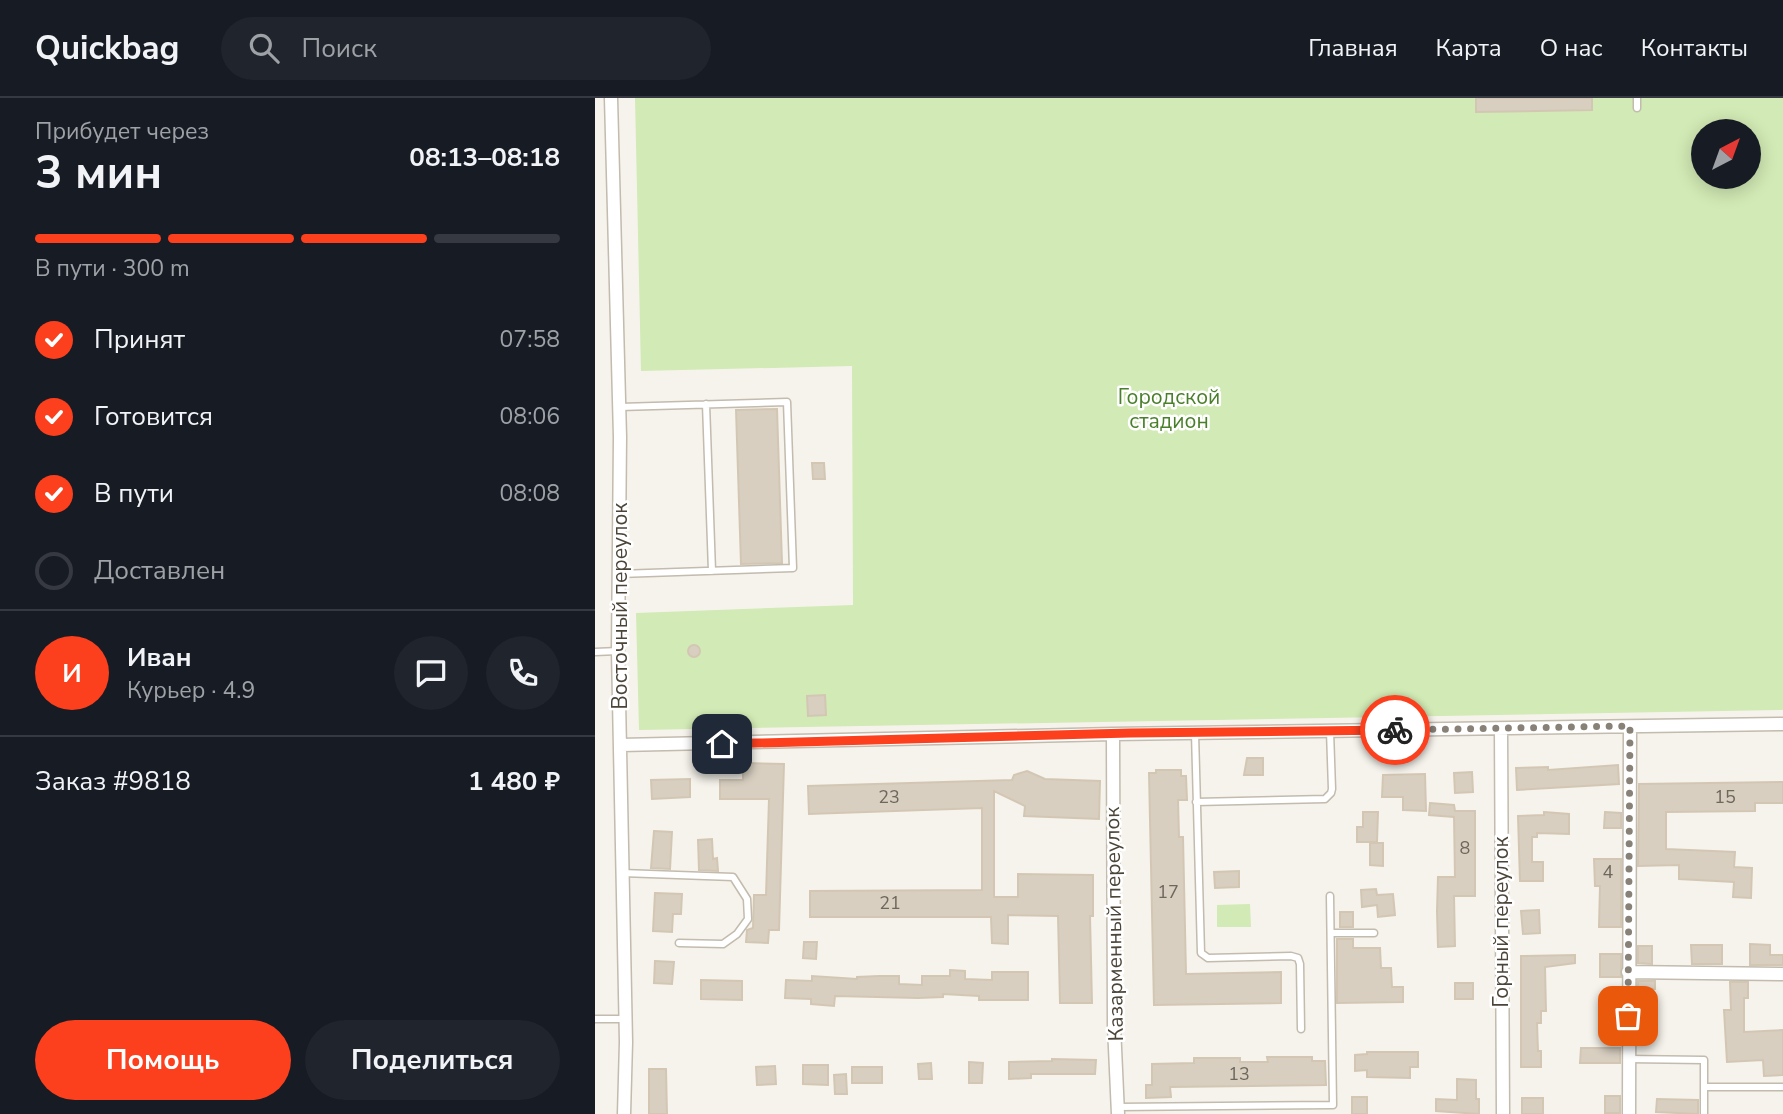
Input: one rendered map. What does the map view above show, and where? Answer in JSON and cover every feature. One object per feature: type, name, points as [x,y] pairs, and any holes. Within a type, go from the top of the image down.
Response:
[{"type":"street","name":"Восточный переулок","points":[[611,98],[619,407],[618,652],[625,1019],[624,1114]]},
{"type":"street","points":[[621,745],[1112,734],[1783,724]]},
{"type":"street","points":[[1629,1114],[1630,726]]},
{"type":"street","name":"Горный переулок","points":[[1501,729],[1503,1114]]},
{"type":"street","name":"Казарменный переулок","points":[[1112,734],[1114,1027],[1118,1111]]},
{"type":"street","points":[[1628,972],[1783,974]]},
{"type":"lane","points":[[1637,98],[1637,108]]},
{"type":"lane","points":[[619,407],[787,402],[793,568],[619,574]]},
{"type":"lane","points":[[706,404],[712,571]]},
{"type":"lane","points":[[595,652],[618,652]]},
{"type":"lane","points":[[1196,802],[1325,799],[1332,789],[1330,731]]},
{"type":"lane","points":[[1195,733],[1201,953],[1209,958],[1298,958],[1301,1029]]},
{"type":"lane","points":[[622,873],[733,877],[747,899],[748,919],[737,934],[723,944],[678,943]]},
{"type":"lane","points":[[1118,1111],[1333,1105],[1330,896]]},
{"type":"lane","points":[[1331,933],[1374,933]]},
{"type":"lane","points":[[595,1019],[625,1019]]},
{"type":"lane","points":[[1628,1059],[1705,1059],[1705,1114]]},
{"type":"lane","points":[[1705,1087],[1783,1087]]},
{"type":"green space","name":"Городской стадион","points":[[635,98],[1783,98],[1783,710],[639,730],[636,613],[853,605],[852,366],[641,371]]},
{"type":"green space","points":[[1250,904],[1251,927],[1217,927],[1217,905]]},
{"type":"building","points":[[1476,98],[1592,98],[1592,110],[1476,112]]},
{"type":"building","points":[[777,409],[782,563],[741,564],[736,410]]},
{"type":"building","points":[[812,463],[824,463],[825,479],[813,479]]},
{"type":"building","points":[[689,646],[699,646],[699,656],[689,656]]},
{"type":"building","points":[[825,695],[826,715],[808,716],[807,696]]},
{"type":"building","points":[[1247,758],[1263,758],[1263,775],[1244,775]]},
{"type":"building","points":[[743,763],[784,764],[779,930],[769,930],[768,943],[746,942],[747,930],[753,928],[754,895],[766,895],[769,799],[720,799],[720,780],[743,780]]},
{"type":"building","points":[[1618,765],[1619,784],[1517,790],[1516,768],[1548,767],[1548,770]]},
{"type":"building","points":[[1156,770],[1181,770],[1181,776],[1186,776],[1187,800],[1178,800],[1179,837],[1183,837],[1186,974],[1281,972],[1281,1003],[1154,1005],[1149,773],[1156,773]]},
{"type":"building","points":[[1027,771],[1045,779],[1100,781],[1099,819],[1024,816],[1025,806],[994,791],[994,897],[1018,897],[1018,874],[1093,875],[1093,916],[1090,916],[1092,1003],[1060,1003],[1058,916],[1008,915],[1008,944],[992,943],[991,917],[810,917],[810,891],[982,890],[982,808],[809,814],[808,786],[1012,780],[1014,775]]},
{"type":"building","points":[[1472,772],[1473,792],[1455,793],[1454,773]]},
{"type":"building","points":[[1425,774],[1426,811],[1403,810],[1403,797],[1382,797],[1383,775]]},
{"type":"building","points":[[690,779],[690,797],[652,799],[651,780]]},
{"type":"building","points":[[1783,782],[1783,803],[1755,803],[1755,811],[1666,812],[1666,849],[1735,852],[1734,867],[1752,868],[1751,898],[1733,897],[1734,882],[1679,879],[1679,865],[1638,866],[1639,784]]},
{"type":"building","points":[[1430,803],[1454,805],[1455,811],[1475,811],[1475,896],[1454,896],[1455,946],[1438,947],[1437,911],[1438,877],[1455,877],[1454,817],[1429,815]]},
{"type":"building","points":[[1363,812],[1378,812],[1377,842],[1357,842],[1357,827],[1363,827]]},
{"type":"building","points":[[1544,812],[1569,814],[1569,834],[1537,833],[1537,837],[1532,837],[1532,862],[1543,862],[1543,881],[1520,881],[1518,816],[1544,815]]},
{"type":"building","points":[[1605,812],[1621,813],[1621,828],[1604,828]]},
{"type":"building","points":[[654,831],[672,832],[670,869],[651,868]]},
{"type":"building","points":[[712,839],[713,859],[717,858],[718,871],[699,870],[698,840]]},
{"type":"building","points":[[1370,843],[1383,843],[1383,866],[1370,865]]},
{"type":"building","points":[[1594,859],[1621,859],[1621,927],[1599,927],[1600,886],[1595,886]]},
{"type":"building","points":[[1239,871],[1239,887],[1215,888],[1214,872]]},
{"type":"building","points":[[1376,889],[1377,895],[1393,894],[1395,915],[1378,917],[1377,905],[1362,907],[1361,890]]},
{"type":"building","points":[[655,893],[682,894],[681,914],[673,914],[672,932],[653,931]]},
{"type":"building","points":[[1539,910],[1540,933],[1523,934],[1521,911]]},
{"type":"building","points":[[1340,912],[1353,912],[1353,927],[1340,927]]},
{"type":"building","points":[[1337,939],[1353,939],[1353,948],[1380,948],[1381,968],[1391,968],[1392,987],[1403,987],[1403,1002],[1337,1003]]},
{"type":"building","points":[[804,942],[817,942],[816,959],[803,958]]},
{"type":"building","points":[[1750,944],[1770,945],[1770,955],[1783,955],[1783,965],[1750,965]]},
{"type":"building","points":[[1691,945],[1722,945],[1722,964],[1692,964]]},
{"type":"building","points":[[1638,946],[1652,946],[1652,964],[1638,963]]},
{"type":"building","points":[[1600,954],[1621,954],[1621,977],[1600,977]]},
{"type":"building","points":[[1575,955],[1575,963],[1545,967],[1546,1011],[1541,1011],[1541,1023],[1537,1023],[1541,1067],[1521,1067],[1521,956]]},
{"type":"building","points":[[655,961],[674,962],[672,984],[654,983]]},
{"type":"building","points":[[950,970],[965,971],[965,979],[992,980],[992,972],[1028,972],[1028,1000],[979,1000],[979,996],[943,994],[943,997],[918,998],[835,996],[834,1006],[811,1004],[811,999],[785,998],[786,980],[812,981],[812,976],[857,979],[899,976],[899,984],[922,985],[922,976],[950,976]]},
{"type":"building","points":[[701,980],[742,981],[742,1000],[701,999]]},
{"type":"building","points":[[1638,981],[1655,981],[1654,1018],[1638,1019]]},
{"type":"building","points":[[1730,982],[1748,982],[1748,998],[1744,998],[1744,1032],[1783,1030],[1783,1075],[1764,1076],[1763,1060],[1727,1062],[1724,1010],[1731,1010]]},
{"type":"building","points":[[1455,983],[1473,983],[1473,999],[1455,999]]},
{"type":"building","points":[[1601,1001],[1621,1001],[1621,1020],[1601,1021]]},
{"type":"building","points":[[1581,1048],[1620,1048],[1620,1063],[1580,1063]]},
{"type":"building","points":[[1367,1052],[1418,1052],[1418,1067],[1410,1067],[1410,1078],[1367,1077],[1367,1070],[1355,1071],[1355,1055]]},
{"type":"building","points":[[1267,1057],[1312,1057],[1312,1061],[1325,1061],[1326,1085],[1170,1087],[1171,1097],[1146,1098],[1146,1085],[1152,1085],[1152,1064],[1194,1063],[1194,1058],[1240,1058],[1240,1062],[1268,1062]]},
{"type":"building","points":[[1096,1060],[1095,1074],[1031,1074],[1031,1078],[1009,1079],[1009,1062]]},
{"type":"building","points":[[969,1062],[983,1063],[982,1083],[969,1083]]},
{"type":"building","points":[[931,1063],[932,1079],[919,1079],[918,1064]]},
{"type":"building","points":[[803,1065],[828,1065],[828,1085],[803,1084]]},
{"type":"building","points":[[775,1066],[776,1084],[757,1085],[756,1067]]},
{"type":"building","points":[[852,1067],[882,1067],[882,1083],[852,1083]]},
{"type":"building","points":[[649,1069],[666,1069],[667,1114],[649,1114]]},
{"type":"building","points":[[846,1074],[847,1094],[835,1094],[834,1075]]},
{"type":"building","points":[[1457,1079],[1476,1080],[1479,1114],[1436,1111],[1436,1099],[1457,1100]]},
{"type":"building","points":[[1605,1096],[1620,1096],[1620,1113],[1605,1113]]},
{"type":"building","points":[[1352,1097],[1367,1097],[1367,1114],[1352,1114]]},
{"type":"building","points":[[1522,1098],[1543,1098],[1543,1114],[1522,1114]]},
{"type":"building","points":[[1657,1099],[1698,1100],[1698,1114],[1656,1112]]},
{"type":"way so far","points":[[1395,730],[1630,726],[1628,1016]]},
{"type":"route","points":[[722,744],[1130,733],[1395,730]]}]
